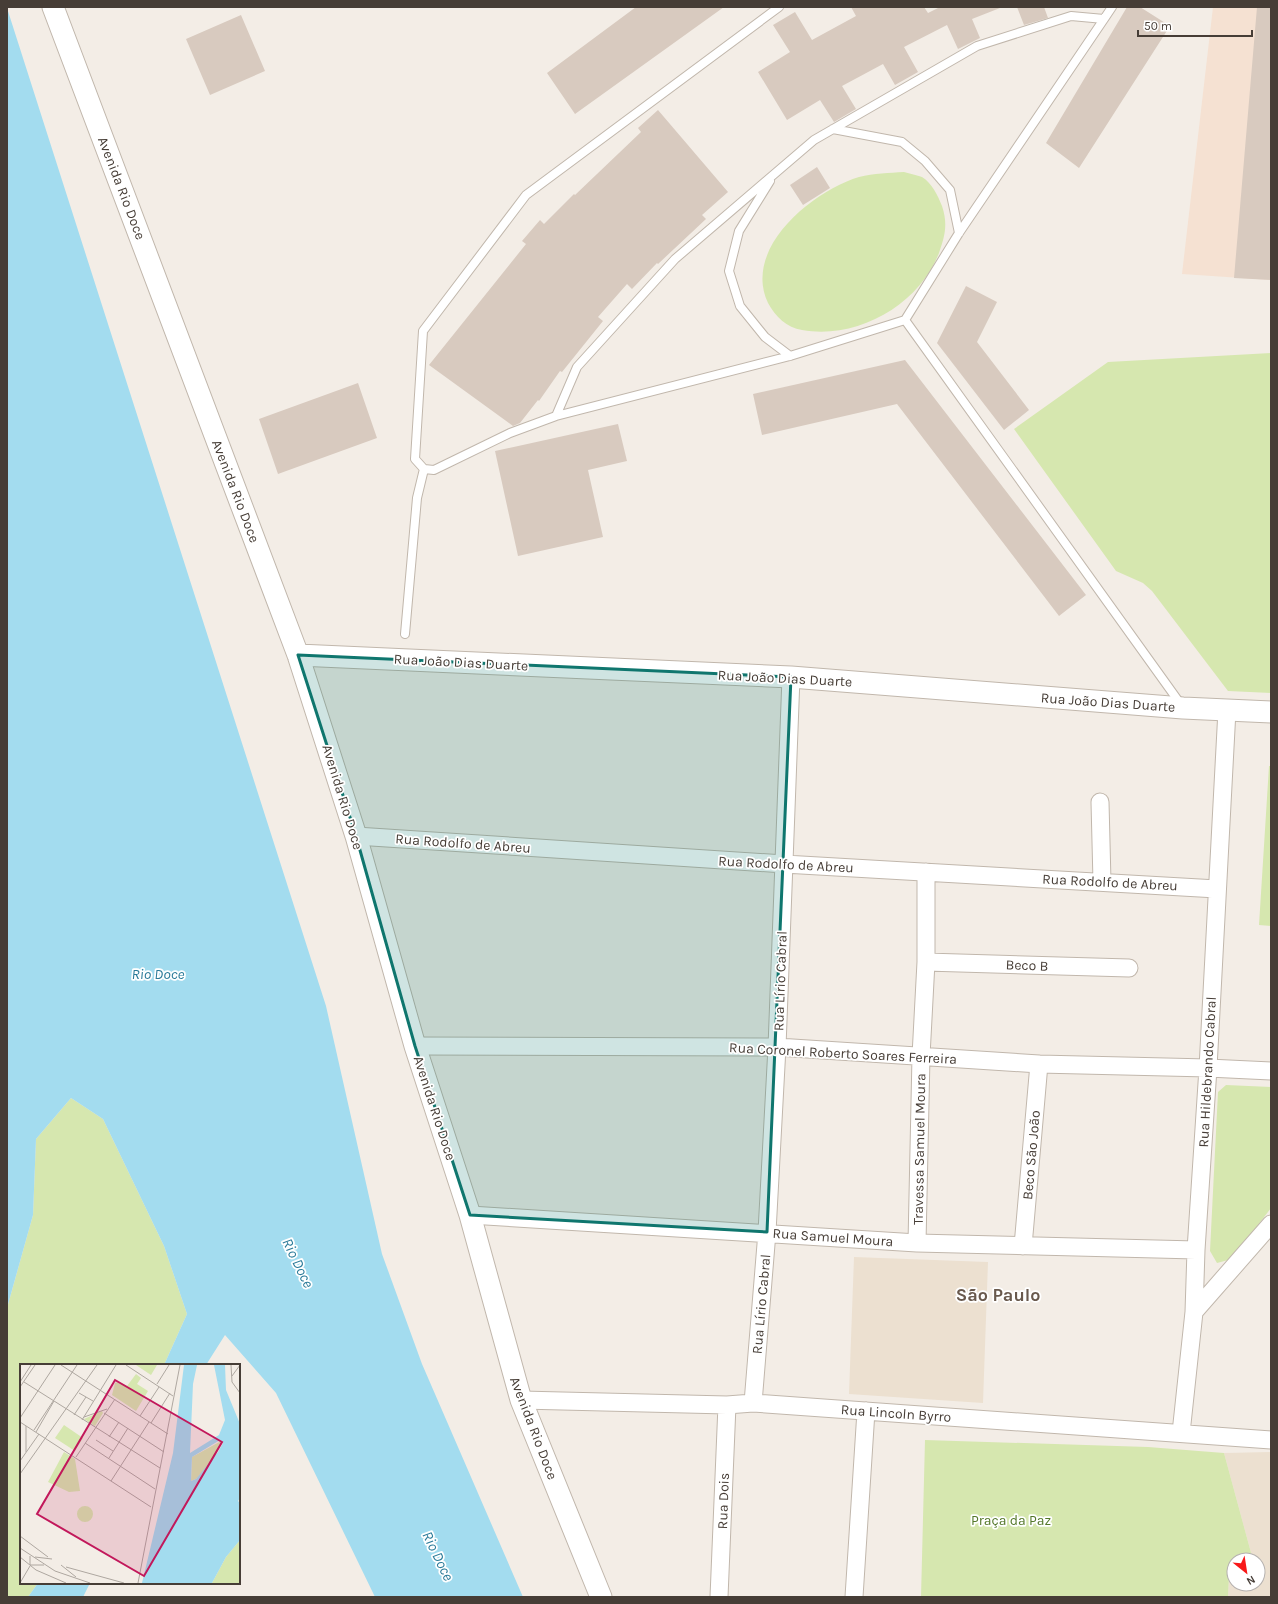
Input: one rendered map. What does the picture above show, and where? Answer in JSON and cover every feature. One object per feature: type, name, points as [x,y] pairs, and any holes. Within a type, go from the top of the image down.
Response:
[{"type":"street","name":"Avenida Rio Doce","points":[[53,7],[298,655],[356,836],[415,1046],[470,1215],[520,1400],[601,1597]]},
{"type":"street","name":"Rua João Dias Duarte","points":[[298,655],[791,677],[1183,708],[1271,712]]},
{"type":"street","name":"Rua Lírio Cabral","points":[[753,1403],[767,1232],[777,1048],[791,677]]},
{"type":"street","name":"Rua Hildebrando Cabral","points":[[1181,1433],[1194,1312],[1196,1250],[1208,1068],[1227,710]]},
{"type":"street","points":[[1100,802],[1102,882]]},
{"type":"street","name":"Rua Rodolfo de Abreu","points":[[356,836],[784,864],[1217,889]]},
{"type":"street","name":"Travessa Samuel Moura","points":[[916,1243],[921,1056],[926,962],[926,872]]},
{"type":"street","name":"Beco B","points":[[926,962],[1129,968]]},
{"type":"street","name":"Rua Coronel Roberto Soares Ferreira","points":[[415,1046],[777,1048],[1039,1064],[1271,1071]]},
{"type":"street","name":"Beco São João","points":[[1024,1246],[1039,1064]]},
{"type":"street","name":"Rua Samuel Moura","points":[[470,1215],[767,1232],[916,1243],[1196,1250]]},
{"type":"street","points":[[1194,1312],[1271,1224]]},
{"type":"street","name":"Rua Lincoln Byrro","points":[[520,1400],[727,1405],[753,1403],[1271,1440]]},
{"type":"street","name":"Rua Dois","points":[[719,1597],[727,1405]]},
{"type":"street","points":[[854,1597],[866,1411]]},
{"type":"lane","points":[[779,7],[526,195],[423,331],[415,459],[424,469],[434,470],[510,433],[556,416],[790,356],[905,320],[959,233],[1112,7]]},
{"type":"lane","points":[[556,416],[577,367],[675,259],[814,140],[977,46],[1071,16],[1104,19]]},
{"type":"lane","points":[[833,129],[902,142],[919,156],[950,190],[959,233]]},
{"type":"lane","points":[[773,175],[739,231],[729,271],[740,306],[765,337],[790,356]]},
{"type":"lane","points":[[905,320],[1183,708]]},
{"type":"lane","points":[[405,634],[417,498],[424,469]]},
{"type":"highlighted area","points":[[298,655],[791,677],[767,1232],[470,1215],[415,1046],[356,836]]},
{"type":"shaded area","points":[[1213,7],[1271,7],[1271,280],[1182,274]]},
{"type":"shaded area","points":[[854,1257],[988,1262],[983,1403],[849,1394]]},
{"type":"shaded area","points":[[1271,1452],[1271,1597],[1228,1597],[1228,1592],[1266,1592],[1266,1552],[1251,1552],[1224,1453]]},
{"type":"green space","points":[[904,172],[922,177],[929,183],[939,198],[945,219],[943,241],[939,253],[930,272],[917,288],[901,303],[884,315],[864,324],[844,330],[823,332],[802,330],[791,327],[782,321],[768,303],[763,282],[765,262],[773,243],[786,225],[803,209],[822,195],[841,184],[859,177],[882,173]]},
{"type":"green space","points":[[1271,353],[1271,693],[1228,691],[1152,591],[1143,583],[1116,571],[1014,429],[1108,362]]},
{"type":"green space","points":[[1269,766],[1271,766],[1271,926],[1259,925]]},
{"type":"green space","points":[[1226,1085],[1271,1087],[1271,1208],[1232,1259],[1217,1263],[1210,1251],[1218,1092]]},
{"type":"green space","points":[[71,1098],[103,1119],[164,1246],[187,1314],[164,1364],[20,1364],[20,1584],[37,1584],[28,1597],[7,1597],[7,1308],[33,1215],[36,1139]]},
{"type":"green space","name":"Praça da Paz","points":[[925,1440],[1148,1447],[1224,1453],[1251,1552],[1226,1552],[1226,1592],[1228,1592],[1228,1597],[921,1597]]},
{"type":"water","name":"Rio Doce","points":[[7,8],[326,1006],[382,1254],[422,1364],[523,1597],[375,1597],[276,1393],[225,1335],[207,1364],[164,1364],[187,1314],[164,1246],[103,1119],[71,1098],[36,1139],[33,1215],[7,1308]]},
{"type":"water","points":[[37,1584],[90,1584],[83,1597],[28,1597]]},
{"type":"building","points":[[636,7],[724,7],[575,114],[547,73]]},
{"type":"building","points":[[851,7],[924,7],[928,13],[940,7],[1000,8],[972,19],[980,38],[958,49],[947,25],[904,47],[918,72],[895,85],[883,64],[842,86],[856,109],[834,122],[820,100],[787,120],[758,72],[790,52],[773,25],[795,12],[812,40],[856,16]]},
{"type":"building","points":[[1017,7],[1044,7],[1048,18],[1024,25]]},
{"type":"building","points":[[1127,7],[1140,7],[1170,26],[1079,168],[1046,143]]},
{"type":"building","points":[[1257,7],[1271,7],[1271,280],[1234,278]]},
{"type":"building","points":[[241,15],[265,71],[210,95],[186,39]]},
{"type":"building","points":[[658,110],[728,192],[702,215],[706,219],[658,264],[657,263],[632,289],[627,284],[598,317],[603,321],[562,372],[560,371],[539,401],[538,400],[520,423],[513,426],[429,365],[526,244],[522,241],[540,220],[544,224],[641,132],[638,128]]},
{"type":"building","points":[[817,167],[830,188],[803,205],[790,185]]},
{"type":"building","points":[[966,286],[997,302],[977,342],[1029,410],[1004,430],[937,343]]},
{"type":"building","points":[[905,360],[1086,595],[1059,616],[897,404],[762,435],[753,394]]},
{"type":"building","points":[[358,383],[377,438],[278,474],[259,419]]},
{"type":"building","points":[[618,424],[627,461],[588,470],[603,537],[518,556],[495,451]]},
{"type":"district","name":"São Paulo","points":[[998,1295]]}]
